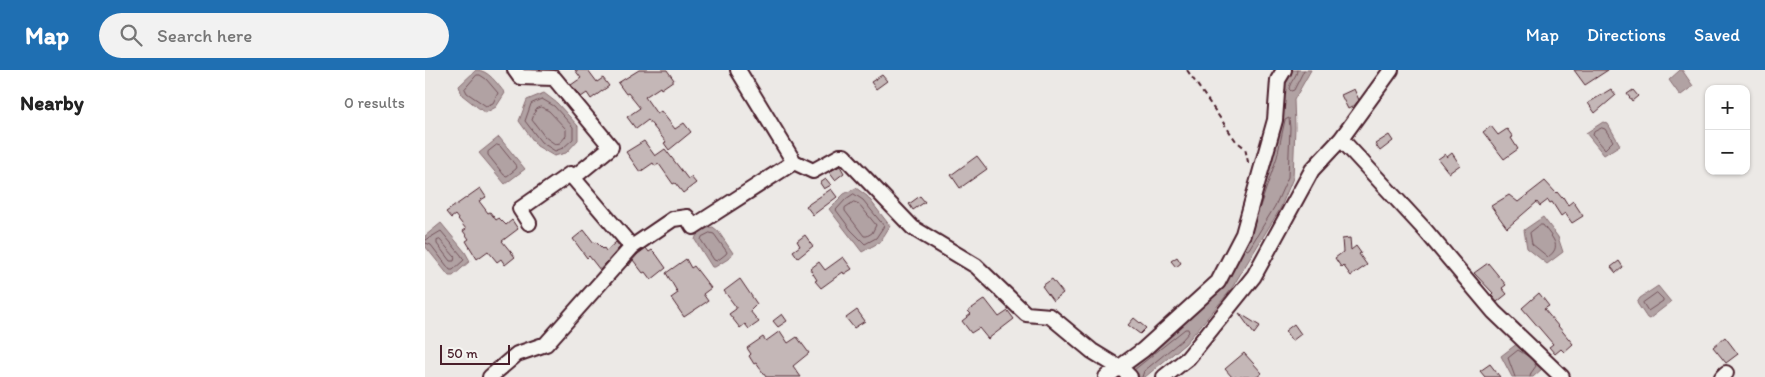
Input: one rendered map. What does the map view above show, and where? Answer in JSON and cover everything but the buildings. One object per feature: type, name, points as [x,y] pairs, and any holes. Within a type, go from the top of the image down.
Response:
[{"type":"street","points":[[515,70],[520,77],[555,78],[611,147],[573,178]]},
{"type":"street","points":[[738,70],[794,162],[813,171],[840,156],[844,156],[913,228],[976,266],[1026,314],[1050,316],[1092,351],[1124,371]]},
{"type":"street","points":[[1106,377],[1124,371],[1143,350],[1218,282],[1243,234],[1275,120],[1277,80],[1284,70]]},
{"type":"street","points":[[1164,377],[1188,358],[1254,276],[1312,170],[1341,139],[1391,70]]},
{"type":"street","points":[[1341,139],[1425,230],[1494,312],[1562,377]]},
{"type":"street","points":[[491,377],[517,354],[547,344],[632,247],[673,219],[687,218],[693,227],[794,162]]},
{"type":"street","points":[[529,223],[520,209],[570,174],[632,247]]},
{"type":"path","points":[[1187,70],[1236,141],[1245,148],[1248,162],[1265,158]]},
{"type":"water","points":[[476,70],[489,75],[505,93],[496,107],[485,113],[462,95],[459,86]]},
{"type":"water","points":[[1293,70],[1311,70],[1294,100],[1293,178],[1280,209],[1230,291],[1185,344],[1145,377],[1118,377],[1192,317],[1239,249],[1285,81]]},
{"type":"water","points":[[1682,70],[1693,86],[1681,95],[1669,80]]},
{"type":"water","points":[[544,93],[557,103],[578,126],[578,140],[566,153],[554,156],[537,146],[519,121],[527,100]]},
{"type":"water","points":[[1603,122],[1608,124],[1620,145],[1604,155],[1586,133]]},
{"type":"water","points":[[499,137],[525,169],[505,184],[479,153]]},
{"type":"water","points":[[856,188],[867,196],[890,226],[880,242],[862,252],[829,209],[844,194]]},
{"type":"water","points":[[1543,217],[1558,237],[1563,252],[1547,264],[1527,248],[1524,230]]},
{"type":"water","points":[[441,223],[470,261],[453,276],[449,276],[425,246],[425,236]]},
{"type":"water","points":[[713,227],[718,231],[733,253],[728,259],[715,267],[712,267],[695,240],[704,229]]},
{"type":"water","points":[[1658,286],[1671,302],[1649,319],[1637,303],[1640,298]]},
{"type":"water","points":[[1518,343],[1543,368],[1533,377],[1512,377],[1501,356]]}]
